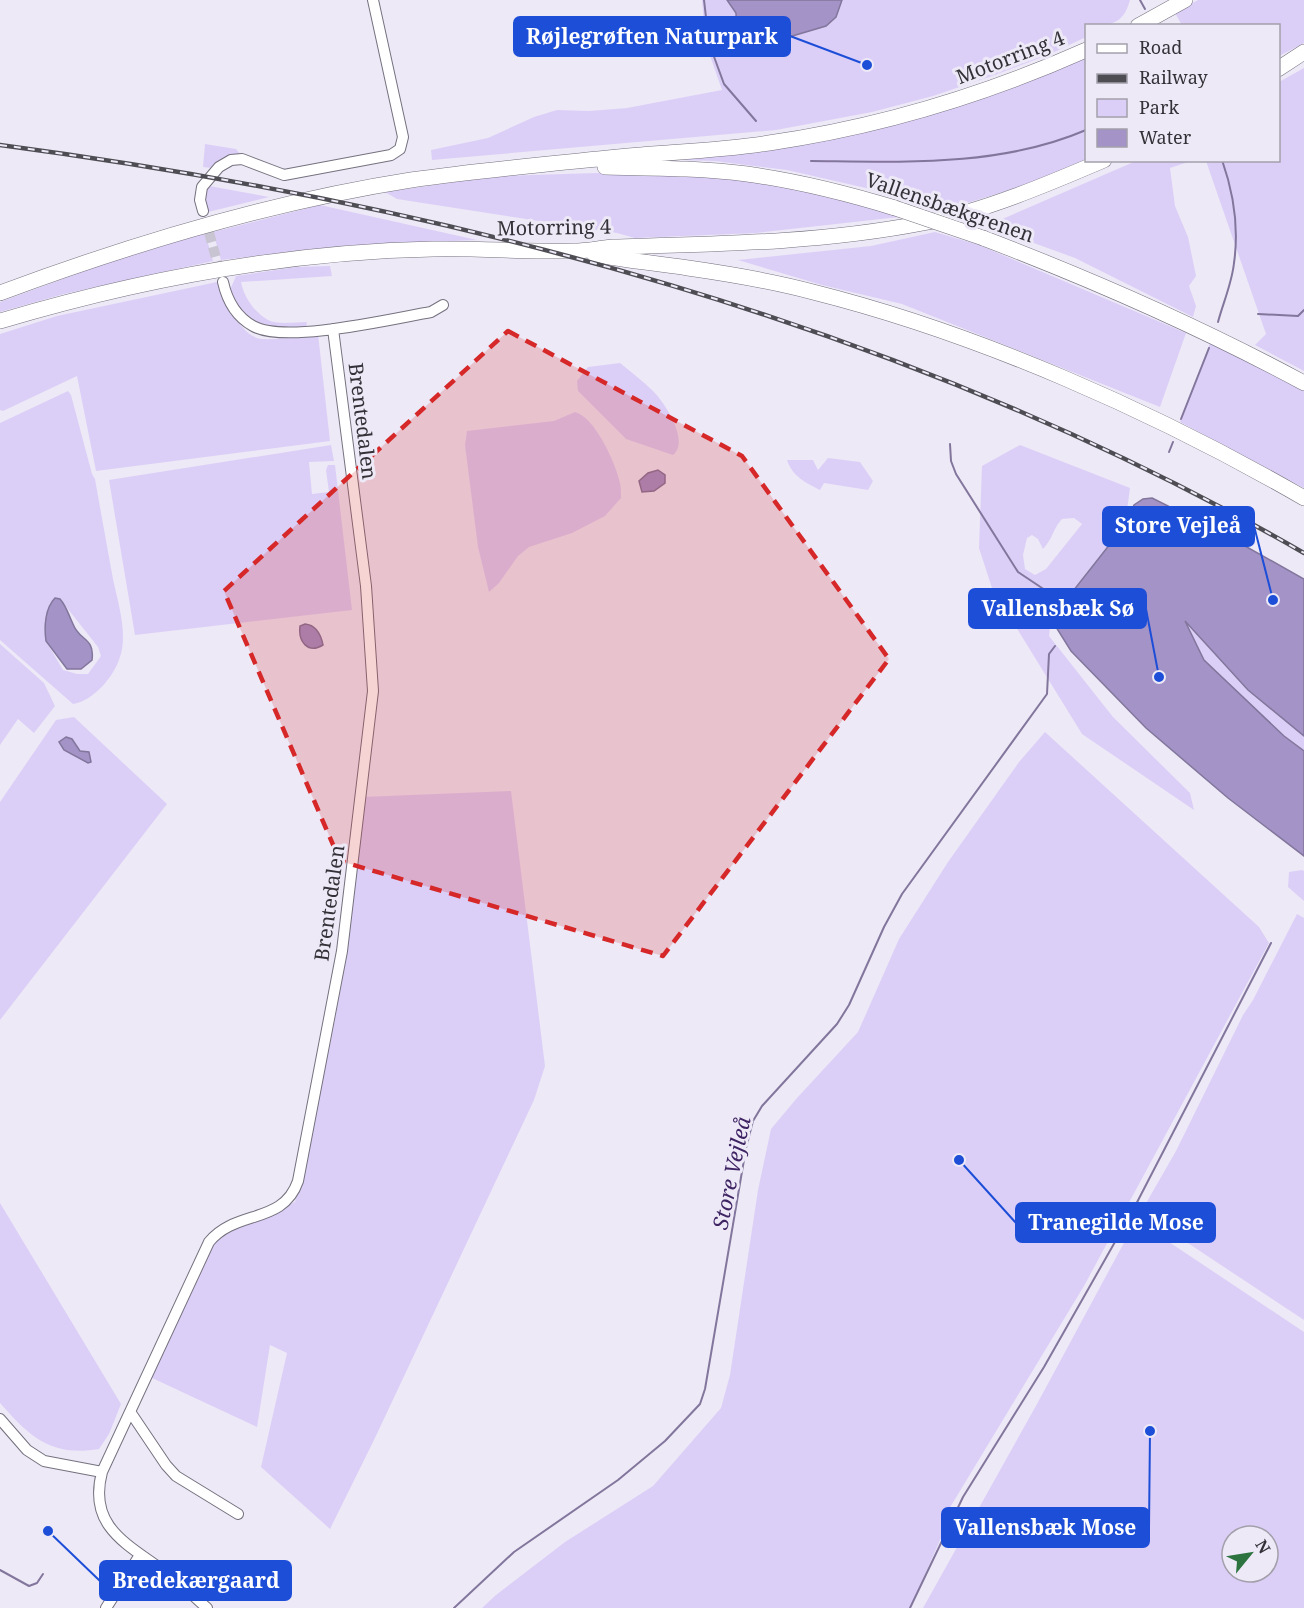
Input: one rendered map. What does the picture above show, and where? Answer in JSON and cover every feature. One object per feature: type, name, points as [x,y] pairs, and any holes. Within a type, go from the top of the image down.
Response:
[{"type":"highway","points":[[1142,24],[1185,0]]},
{"type":"highway","name":"Motorring 4","points":[[0,293],[89,260],[275,206],[409,181],[495,169],[739,147],[868,124],[965,97],[1028,75],[1085,50]]},
{"type":"highway","points":[[1280,68],[1304,52]]},
{"type":"highway","name":"Motorring 4","points":[[0,321],[142,284],[283,260],[432,249],[576,251],[610,247],[757,243],[820,238],[925,223],[988,204],[1099,162]]},
{"type":"highway","name":"Vallensbækgrenen","points":[[557,165],[685,169],[746,174],[841,192],[983,238],[1099,284],[1160,311],[1304,382]]},
{"type":"highway","points":[[576,251],[752,278],[841,299],[916,322],[1022,362],[1125,407],[1304,498]]},
{"type":"street","points":[[203,212],[200,200],[202,187],[219,167],[231,160],[242,159],[284,175],[391,155],[400,149],[403,137],[373,0]]},
{"type":"street","points":[[223,282],[232,308],[242,319],[254,327],[284,333],[333,329],[431,312],[443,304]]},
{"type":"street","name":"Brentedalen","points":[[102,1472],[209,1242],[217,1231],[277,1208],[294,1194],[298,1181],[342,951],[373,691],[364,575],[333,329]]},
{"type":"street","points":[[131,1413],[176,1476],[238,1514]]},
{"type":"street","points":[[0,1419],[27,1450],[44,1461],[102,1472],[98,1486],[105,1521],[122,1542],[163,1570],[207,1608]]},
{"type":"street","points":[[106,1608],[140,1555]]},
{"type":"highlighted area","points":[[508,331],[742,456],[889,659],[663,956],[340,861],[224,591]]},
{"type":"green space","points":[[702,0],[1130,0],[1127,9],[1119,19],[1108,24],[1085,24],[1085,37],[1050,54],[933,96],[872,112],[776,130],[432,160],[431,150],[488,138],[534,117],[557,110],[589,111],[627,108],[722,90],[706,44]]},
{"type":"green space","points":[[1198,0],[1304,0],[1304,43],[1280,55],[1280,24],[1181,24],[1175,13]]},
{"type":"green space","points":[[1085,57],[1085,160],[1026,185],[941,211],[879,191],[787,170],[715,161],[680,160],[680,158],[733,154],[837,138],[938,112]]},
{"type":"green space","points":[[1304,68],[1304,371],[1255,345],[1266,334],[1206,162],[1280,162],[1280,81]]},
{"type":"green space","points":[[205,144],[236,149],[240,154],[212,168],[203,167]]},
{"type":"green space","points":[[1134,162],[1188,162],[1170,168],[1175,206],[1188,237],[1196,276],[1189,286],[1196,306],[1193,317],[1075,258],[990,227],[1000,220]]},
{"type":"green space","points":[[663,171],[795,185],[899,217],[756,233],[635,238],[617,233],[397,199],[385,192],[498,176]]},
{"type":"green space","points":[[209,186],[269,197],[208,212],[204,195]]},
{"type":"green space","points":[[320,205],[477,240],[340,246],[221,260],[213,232]]},
{"type":"green space","points":[[935,232],[979,245],[1186,333],[1160,407],[902,304],[822,285],[738,260],[871,246]]},
{"type":"green space","points":[[205,233],[213,261],[64,294],[0,312],[0,302],[101,265]]},
{"type":"green space","points":[[330,266],[332,276],[241,282],[250,304],[263,317],[276,322],[307,322],[306,327],[270,326],[251,319],[236,303],[230,290],[236,276],[296,267]]},
{"type":"green space","points":[[217,282],[240,325],[254,337],[276,339],[318,334],[330,441],[96,471],[77,376],[3,411],[0,410],[0,334],[57,316]]},
{"type":"green space","points":[[1210,343],[1304,390],[1304,488],[1180,422]]},
{"type":"green space","points":[[620,363],[653,391],[664,404],[674,422],[679,441],[678,449],[673,455],[626,439],[578,391],[577,381],[588,367]]},
{"type":"green space","points":[[68,391],[71,395],[95,479],[123,638],[120,657],[108,680],[95,693],[81,702],[73,704],[0,640],[0,423]],"holes":[[[60,599],[98,647],[101,656],[88,674],[63,670],[46,641],[45,632],[50,603]]]},
{"type":"green space","points":[[575,412],[590,423],[604,442],[618,475],[621,498],[605,516],[572,533],[529,547],[518,556],[499,583],[489,592],[478,547],[465,445],[467,431],[554,421]]},
{"type":"green space","points":[[331,445],[334,461],[309,462],[312,494],[329,492],[326,470],[328,465],[335,465],[352,610],[135,635],[109,480]]},
{"type":"green space","points":[[1020,445],[1130,488],[1125,525],[1051,619],[1049,636],[1113,717],[1190,793],[1194,810],[1082,734],[992,588],[979,548],[982,466]],"holes":[[[1074,518],[1082,524],[1046,569],[1035,575],[1025,569],[1023,555],[1027,538],[1032,535],[1038,539],[1043,549],[1062,519]]]},
{"type":"green space","points":[[828,458],[860,462],[873,481],[868,490],[824,483],[820,490],[796,475],[787,460],[813,460],[818,470]]},
{"type":"green space","points":[[1183,618],[1248,690],[1304,736],[1304,751],[1284,736],[1204,660]]},
{"type":"green space","points":[[0,644],[44,683],[55,706],[34,733],[18,719],[0,745]]},
{"type":"green space","points":[[74,717],[167,804],[0,1020],[0,802],[56,720]]},
{"type":"green space","points":[[1045,732],[1259,927],[1269,943],[1084,1286],[943,1519],[944,1531],[910,1608],[482,1608],[565,1542],[653,1486],[721,1408],[730,1375],[758,1190],[771,1129],[858,1032],[899,939],[948,862],[1019,762]]},
{"type":"green space","points":[[511,791],[545,1066],[534,1100],[330,1529],[261,1467],[287,1353],[270,1345],[257,1427],[150,1377],[209,1249],[226,1230],[295,1202],[330,1045],[347,954],[363,797]]},
{"type":"green space","points":[[1304,871],[1304,901],[1288,887],[1289,872]]},
{"type":"green space","points":[[1297,914],[1304,918],[1304,1320],[1141,1212],[1176,1151],[1243,1015]]},
{"type":"green space","points":[[0,1203],[121,1404],[109,1434],[99,1449],[68,1450],[43,1442],[21,1426],[0,1403]]},
{"type":"green space","points":[[1139,1222],[1304,1332],[1304,1608],[923,1608],[1133,1226]]},
{"type":"water","points":[[727,0],[842,0],[836,17],[826,26],[789,37],[770,48],[757,52],[744,50],[737,38],[736,13]]},
{"type":"water","points":[[658,470],[665,475],[665,483],[654,491],[642,492],[639,481],[648,473]]},
{"type":"water","points":[[1152,498],[1220,532],[1304,579],[1304,736],[1248,690],[1185,621],[1204,660],[1284,736],[1304,751],[1304,856],[1228,798],[1146,728],[1071,651],[1051,619],[1125,525],[1134,505],[1143,499]]},
{"type":"water","points":[[55,598],[60,599],[79,634],[91,647],[92,660],[81,669],[67,669],[46,641],[46,618]]},
{"type":"water","points":[[305,624],[317,631],[323,645],[313,648],[305,645],[302,641],[300,626]]},
{"type":"water","points":[[66,737],[72,739],[80,751],[89,752],[91,762],[88,763],[64,750],[59,742]]},
{"type":"waterway","points":[[704,0],[709,43],[724,84],[756,121]]},
{"type":"waterway","points":[[1140,0],[1145,9]]},
{"type":"waterway","points":[[811,161],[951,160],[1020,151],[1085,130]]},
{"type":"waterway","points":[[1218,322],[1233,270],[1236,237],[1230,186],[1223,162]]},
{"type":"waterway","points":[[1258,314],[1298,316],[1304,310]]},
{"type":"waterway","points":[[1181,419],[1209,348]]},
{"type":"waterway","points":[[1169,452],[1173,442]]},
{"type":"waterway","points":[[950,444],[951,461],[956,474],[1018,572],[1045,590]]},
{"type":"waterway","name":"Store Vejleå","points":[[454,1608],[514,1552],[618,1480],[665,1441],[700,1404],[705,1389],[746,1148],[753,1121],[762,1106],[837,1024],[849,1005],[884,927],[902,894],[1047,694],[1049,654],[1055,646]]},
{"type":"waterway","name":"Store Vejleå","points":[[910,1608],[963,1497],[1044,1367],[1132,1212],[1271,943]]},
{"type":"waterway","points":[[0,1570],[29,1586],[37,1583],[43,1574]]},
{"type":"tunnel","points":[[205,218],[221,276]]},
{"type":"railway","points":[[0,145],[169,170],[338,202],[506,240],[672,286],[836,339],[996,401],[1152,472],[1304,553]]},
{"type":"place","name":"Røjlegrøften Naturpark","points":[[867,65]]},
{"type":"place","name":"Store Vejleå","points":[[1273,600]]},
{"type":"place","name":"Vallensbæk Sø","points":[[1159,677]]},
{"type":"place","name":"Tranegilde Mose","points":[[959,1160]]},
{"type":"place","name":"Vallensbæk Mose","points":[[1150,1431]]},
{"type":"place","name":"Bredekærgaard","points":[[48,1531]]}]
